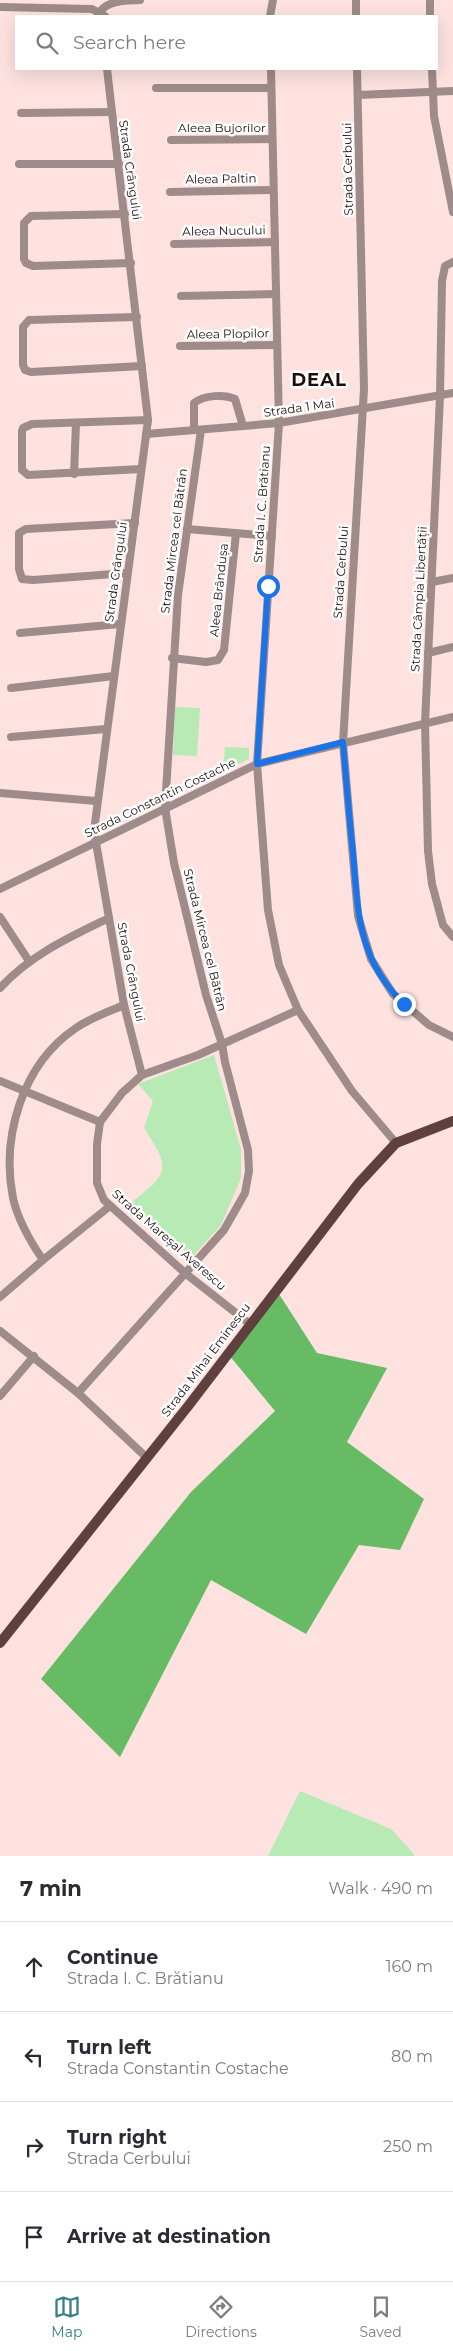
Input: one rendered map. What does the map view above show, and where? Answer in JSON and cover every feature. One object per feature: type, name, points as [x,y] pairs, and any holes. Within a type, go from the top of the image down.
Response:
[{"type":"main road","name":"Strada Mihai Eminescu","points":[[0,1643],[358,1184],[396,1143],[453,1121]]},
{"type":"street","points":[[0,7],[92,9],[103,14],[104,5],[112,2],[140,0]]},
{"type":"street","points":[[270,15],[273,0]]},
{"type":"street","points":[[356,0],[356,15]]},
{"type":"street","points":[[430,0],[430,15]]},
{"type":"street","name":"Strada Crângului","points":[[107,70],[148,420],[94,822],[124,1005],[142,1075]]},
{"type":"street","name":"Strada I. C. Brătianu","points":[[270,70],[279,423],[257,764],[270,920],[283,978],[298,1010],[347,1084],[396,1143]]},
{"type":"street","name":"Strada Cerbului","points":[[357,70],[364,410],[343,742],[358,916],[364,944],[382,980],[393,994],[430,1025],[453,1037]]},
{"type":"street","points":[[432,70],[435,127],[453,212]]},
{"type":"street","points":[[156,88],[271,88]]},
{"type":"street","points":[[358,95],[432,94],[453,91]]},
{"type":"street","points":[[21,113],[112,112]]},
{"type":"street","name":"Aleea Bujorilor","points":[[171,140],[272,139]]},
{"type":"street","points":[[19,164],[119,164]]},
{"type":"street","name":"Aleea Paltin","points":[[170,192],[273,190]]},
{"type":"street","points":[[125,214],[31,216],[24,223],[24,259],[26,263],[33,266],[131,263]]},
{"type":"street","name":"Aleea Nucului","points":[[174,244],[275,242]]},
{"type":"street","name":"Strada Câmpia Libertății","points":[[453,262],[446,266],[442,281],[440,396],[425,723],[428,852],[432,884],[443,925],[453,937]]},
{"type":"street","points":[[181,296],[276,294]]},
{"type":"street","points":[[137,317],[29,320],[23,327],[22,365],[25,370],[31,372],[142,366]]},
{"type":"street","name":"Aleea Plopilor","points":[[180,346],[276,345]]},
{"type":"street","name":"Strada 1 Mai","points":[[146,434],[279,423],[364,410],[453,393]]},
{"type":"street","name":"Strada Mircea cel Bătrân","points":[[78,1393],[224,1230],[245,1193],[249,1171],[248,1150],[222,1044],[206,995],[174,863],[165,808],[172,658],[197,430],[194,403],[205,398],[229,397],[235,399],[243,426]]},
{"type":"street","points":[[141,469],[74,474],[24,474],[21,466],[22,431],[23,428],[32,424],[148,420]]},
{"type":"street","points":[[74,474],[76,423]]},
{"type":"street","points":[[127,573],[64,579],[22,579],[19,569],[19,533],[26,529],[135,523]]},
{"type":"street","name":"Aleea Brândușa","points":[[187,529],[272,536]]},
{"type":"street","name":"Aleea Brândușa","points":[[172,658],[206,662],[218,660],[221,657],[224,650],[236,533]]},
{"type":"street","points":[[432,582],[453,578]]},
{"type":"street","points":[[20,633],[120,624]]},
{"type":"street","points":[[428,653],[453,647]]},
{"type":"street","points":[[11,688],[114,676]]},
{"type":"street","name":"Strada Constantin Costache","points":[[0,889],[257,764],[453,717]]},
{"type":"street","points":[[11,738],[106,729]]},
{"type":"street","points":[[0,792],[96,801]]},
{"type":"street","points":[[0,916],[29,961]]},
{"type":"street","points":[[0,988],[29,961],[68,938],[109,918]]},
{"type":"street","points":[[43,1260],[21,1222],[11,1181],[9,1158],[15,1116],[32,1076],[47,1056],[75,1028],[124,1005]]},
{"type":"street","points":[[0,1081],[100,1122],[122,1093],[142,1075],[222,1044],[298,1010]]},
{"type":"street","name":"Strada Mareșal Averescu","points":[[100,1122],[97,1144],[97,1183],[99,1192],[110,1206],[185,1273],[250,1324]]},
{"type":"street","points":[[0,1297],[110,1206]]},
{"type":"street","points":[[0,1331],[34,1356],[78,1393],[146,1457]]},
{"type":"street","points":[[0,1396],[34,1356]]},
{"type":"green space","points":[[175,707],[200,708],[197,756],[173,755]]},
{"type":"green space","points":[[225,747],[249,748],[249,759],[223,771]]},
{"type":"green space","points":[[214,1055],[241,1149],[241,1178],[221,1225],[192,1257],[130,1204],[153,1185],[162,1170],[159,1154],[144,1128],[153,1101],[138,1084]]},
{"type":"green space","points":[[279,1294],[317,1353],[387,1368],[347,1442],[424,1499],[400,1550],[359,1545],[306,1634],[211,1580],[120,1757],[41,1679],[191,1492],[275,1411],[229,1355]]},
{"type":"green space","points":[[300,1791],[391,1829],[414,1856],[268,1856]]},
{"type":"district","name":"DEAL","points":[[319,380]]},
{"type":"route","points":[[268,586],[257,764],[343,742],[358,916],[364,944],[382,980],[404,1004]]}]
